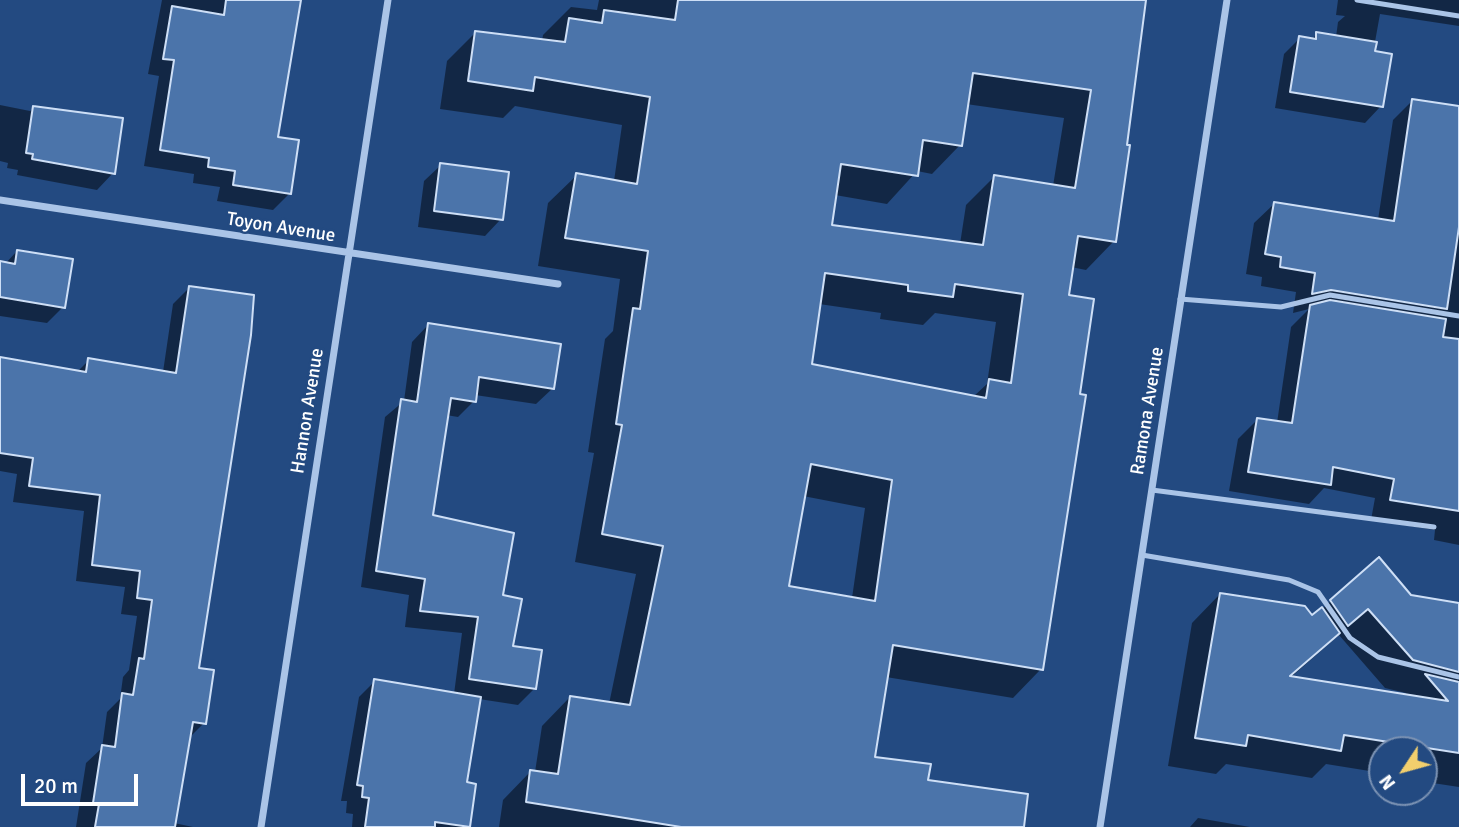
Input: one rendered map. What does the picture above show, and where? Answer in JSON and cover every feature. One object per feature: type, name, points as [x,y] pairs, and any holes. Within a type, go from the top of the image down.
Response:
[{"type":"street","name":"Hannon Avenue","points":[[261,827],[388,0]]},
{"type":"street","name":"Ramona Avenue","points":[[1100,827],[1227,0]]},
{"type":"street","name":"Toyon Avenue","points":[[0,200],[558,284]]},
{"type":"lane","points":[[1357,0],[1459,16]]},
{"type":"lane","points":[[1180,299],[1281,307],[1330,295],[1459,316]]},
{"type":"lane","points":[[1152,490],[1434,527]]},
{"type":"lane","points":[[1142,555],[1289,580],[1318,592],[1350,638],[1378,657],[1459,677]]},
{"type":"building","points":[[226,0],[301,0],[278,137],[299,140],[291,194],[233,185],[235,171],[208,167],[209,158],[160,150],[174,60],[163,59],[172,6],[224,15]]},
{"type":"building","points":[[678,0],[1146,0],[1116,242],[1078,236],[1069,295],[1094,299],[1080,394],[1086,395],[1043,670],[893,645],[875,757],[931,764],[928,780],[1028,794],[1024,827],[681,827],[526,802],[530,770],[558,774],[570,696],[630,705],[663,546],[602,534],[622,425],[616,424],[633,308],[640,309],[648,251],[565,238],[576,173],[637,184],[650,97],[535,77],[533,91],[468,81],[475,31],[565,42],[569,18],[602,23],[604,10],[675,20]],"holes":[[[973,73],[1091,90],[1075,188],[994,175],[983,245],[832,225],[841,164],[918,176],[923,140],[962,146]],[[825,273],[908,285],[908,291],[953,297],[955,284],[1023,294],[1011,383],[989,379],[986,398],[812,364]],[[811,464],[892,480],[875,601],[789,586]]]},
{"type":"building","points":[[1316,32],[1377,42],[1375,51],[1392,54],[1383,107],[1290,92],[1299,36],[1316,39]]},
{"type":"building","points":[[1412,99],[1459,106],[1459,227],[1447,309],[1331,290],[1312,294],[1315,273],[1280,267],[1281,257],[1265,254],[1274,202],[1394,221]]},
{"type":"building","points":[[33,106],[123,118],[115,174],[32,159],[33,154],[26,153]]},
{"type":"building","points":[[440,163],[509,172],[503,220],[434,211]]},
{"type":"building","points":[[17,250],[73,259],[65,308],[0,297],[0,261],[15,264]]},
{"type":"building","points":[[189,286],[254,295],[251,335],[199,668],[214,670],[206,724],[193,722],[175,827],[95,827],[99,804],[93,803],[102,745],[115,747],[122,693],[133,695],[139,658],[144,659],[152,600],[137,598],[140,571],[92,565],[100,495],[29,486],[33,458],[0,453],[0,357],[86,372],[88,358],[176,373]]},
{"type":"building","points":[[1330,300],[1446,319],[1443,337],[1459,339],[1459,511],[1390,500],[1394,479],[1333,467],[1331,485],[1248,472],[1257,418],[1292,423],[1310,305]]},
{"type":"building","points":[[428,323],[561,344],[554,389],[479,377],[476,402],[451,398],[433,515],[514,533],[503,595],[522,599],[513,646],[542,650],[536,689],[469,679],[478,617],[420,611],[425,579],[376,571],[401,399],[417,402]]},
{"type":"building","points":[[1379,557],[1411,595],[1459,603],[1459,672],[1413,660],[1368,609],[1348,626],[1330,600]]},
{"type":"building","points":[[1220,593],[1305,606],[1312,615],[1322,607],[1340,633],[1290,676],[1448,701],[1425,674],[1459,682],[1459,753],[1438,750],[1438,736],[1368,736],[1368,739],[1344,735],[1341,751],[1248,735],[1246,746],[1195,738]]},
{"type":"building","points":[[374,679],[481,697],[467,782],[476,784],[470,827],[435,822],[435,827],[365,827],[369,798],[362,797],[363,786],[357,785]]}]
